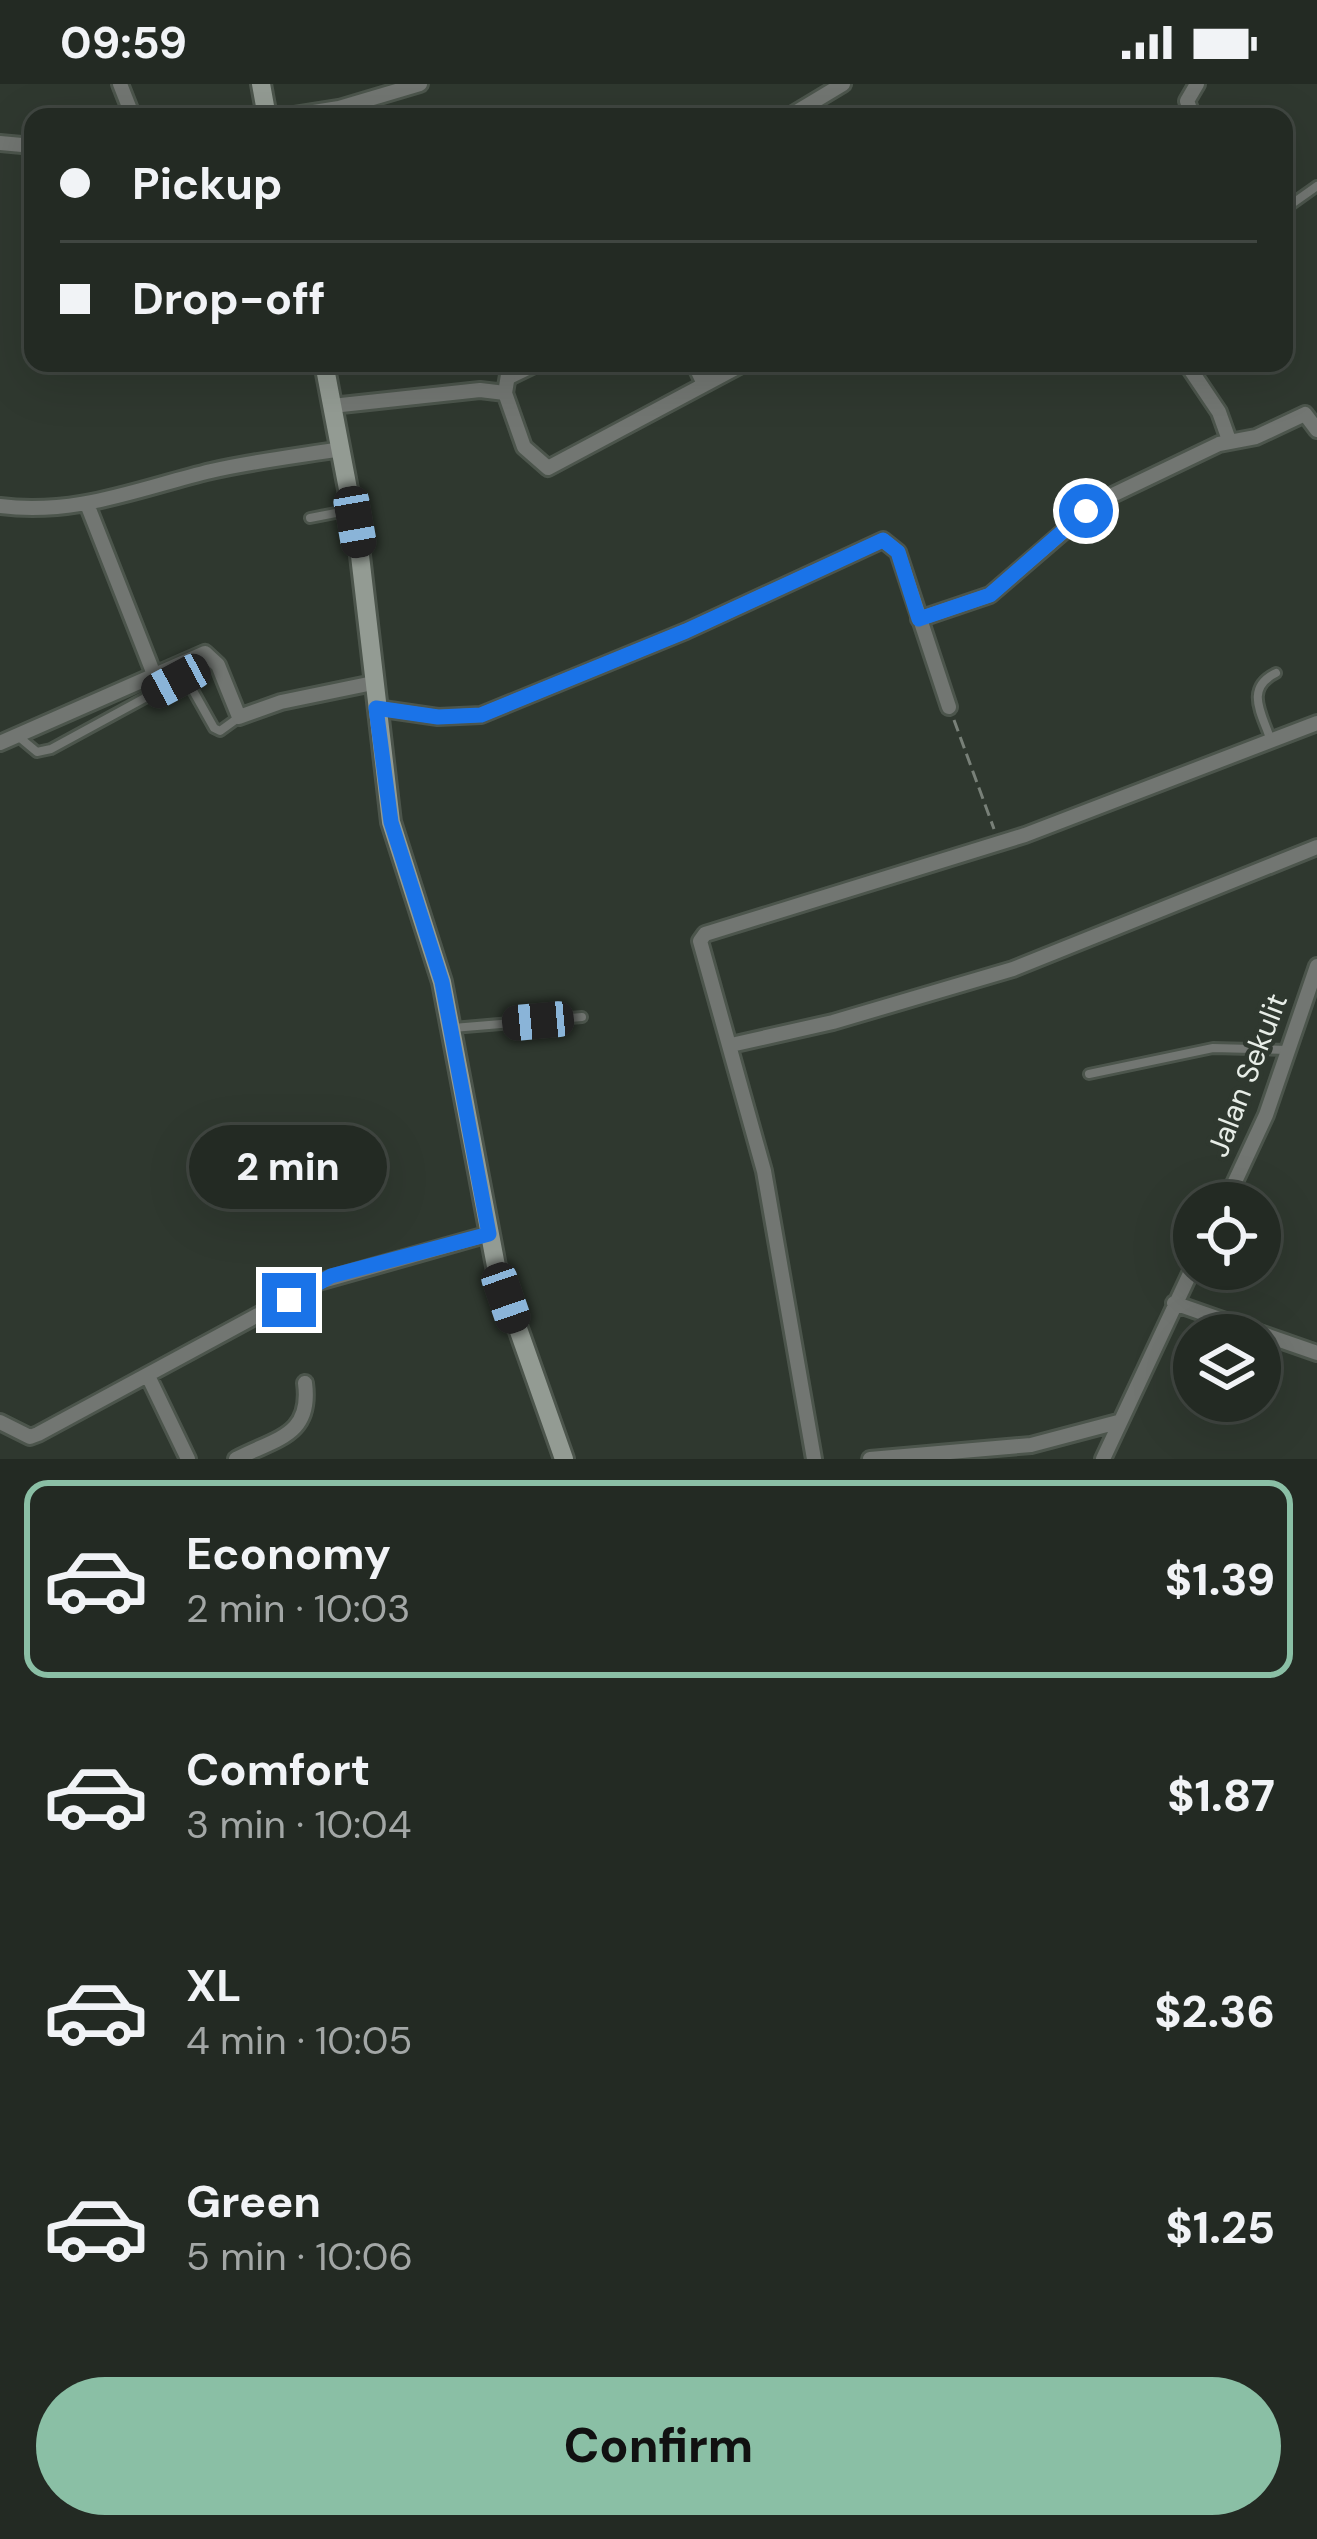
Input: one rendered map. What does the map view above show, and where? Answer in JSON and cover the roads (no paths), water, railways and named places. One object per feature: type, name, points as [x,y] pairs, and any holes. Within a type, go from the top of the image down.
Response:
[{"type":"street","points":[[339,108],[420,84]]},
{"type":"street","points":[[803,108],[842,84]]},
{"type":"street","points":[[326,372],[352,509],[391,822],[452,1028],[489,1234],[564,1459]]},
{"type":"street","points":[[509,372],[507,387],[524,447],[548,468],[728,372]]},
{"type":"street","points":[[698,372],[704,384]]},
{"type":"street","points":[[1191,372],[1229,440]]},
{"type":"street","points":[[332,406],[507,387]]},
{"type":"street","points":[[919,619],[990,595],[1098,502],[1229,440],[1256,437],[1311,410],[1317,430]]},
{"type":"street","points":[[0,506],[87,504],[209,472],[341,449]]},
{"type":"street","points":[[87,504],[152,672]]},
{"type":"street","points":[[376,708],[438,717],[481,715],[686,631],[883,540],[898,552],[950,707]]},
{"type":"street","points":[[0,743],[194,655],[210,654],[239,717],[281,702],[374,683]]},
{"type":"street","points":[[814,1459],[764,1172],[700,941],[705,934],[1145,792],[1317,723]]},
{"type":"street","points":[[731,1045],[833,1022],[1013,969],[1317,848]]},
{"type":"street","name":"Jalan Sekulit","points":[[1235,1182],[1266,1115],[1317,966]]},
{"type":"street","points":[[0,1422],[30,1437],[149,1378],[319,1282],[489,1234]]},
{"type":"street","points":[[1103,1459],[1181,1290]]},
{"type":"street","points":[[1174,1303],[1317,1353]]},
{"type":"street","points":[[149,1378],[188,1459]]},
{"type":"street","points":[[236,1459],[299,1426],[308,1408],[305,1383]]},
{"type":"street","points":[[870,1459],[1031,1445],[1118,1422]]},
{"type":"lane","points":[[507,387],[531,372]]},
{"type":"lane","points":[[310,518],[352,509]]},
{"type":"lane","points":[[1270,738],[1256,698],[1262,681],[1276,673]]},
{"type":"lane","points":[[18,736],[37,752],[51,749],[176,681],[191,686],[220,731],[239,717]]},
{"type":"lane","points":[[452,1028],[581,1017]]},
{"type":"lane","points":[[1089,1074],[1213,1048],[1288,1050]]}]
